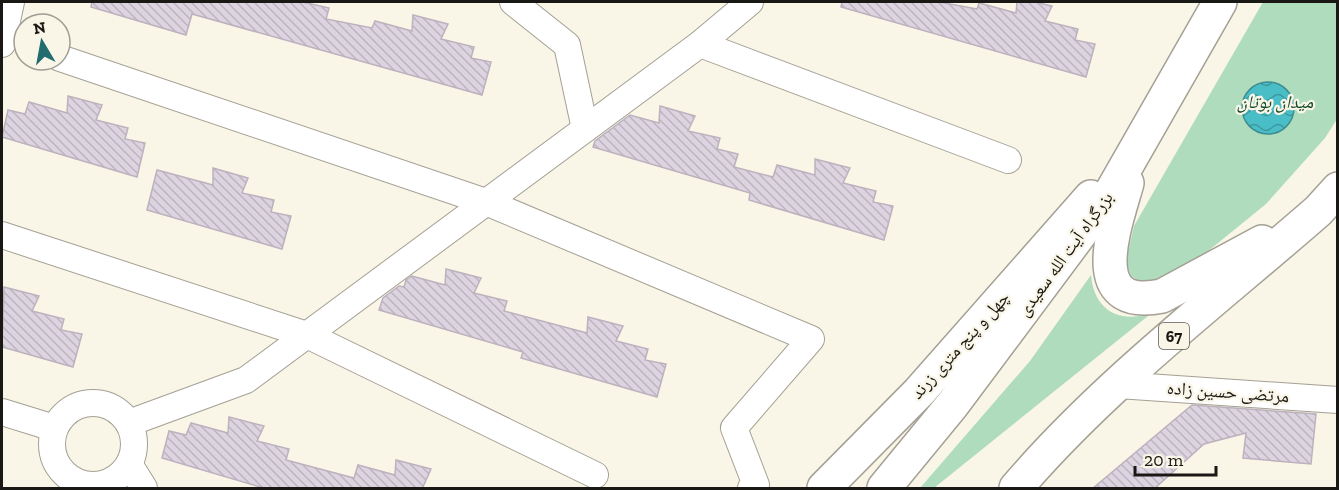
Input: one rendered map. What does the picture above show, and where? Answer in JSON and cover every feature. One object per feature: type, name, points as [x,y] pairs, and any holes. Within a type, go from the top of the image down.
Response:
[{"type":"main road","name":"بزرگراه آیت الله سعیدی","points":[[884,489],[953,404],[1112,191],[1220,2]]},
{"type":"main road","points":[[1138,144],[1113,232],[1110,256],[1112,280],[1124,296],[1143,300],[1162,297],[1328,200]]},
{"type":"main road","name":"چهل و پنج متری زرند","points":[[824,489],[919,392],[1138,144]]},
{"type":"main road","name":"67","points":[[1016,489],[1054,444],[1328,200]]},
{"type":"main road","points":[[996,489],[1054,444]]},
{"type":"street","points":[[2,44],[11,2]]},
{"type":"street","points":[[513,2],[567,45],[585,129]]},
{"type":"street","points":[[129,423],[246,380],[700,44],[750,2]]},
{"type":"street","points":[[700,44],[1008,160]]},
{"type":"street","points":[[72,62],[486,202],[811,339],[734,428],[756,484],[751,489]]},
{"type":"street","points":[[2,235],[307,335],[595,475]]},
{"type":"street","name":"مرتضی حسین زاده","points":[[1118,385],[1338,400]]},
{"type":"street","points":[[94,402],[107,405],[119,412],[129,423],[134,436],[134,451],[129,464],[120,476],[107,483],[93,485],[79,483],[66,476],[57,465],[52,454],[54,428],[70,409],[94,402]]},
{"type":"street","points":[[2,412],[54,428]]},
{"type":"street","points":[[129,464],[144,489]]},
{"type":"green space","name":"میدان بوتان","points":[[1263,2],[1337,2],[1337,119],[1325,138],[1266,204],[1175,278],[1141,282],[1131,276],[1126,261],[1134,226]]},
{"type":"green space","points":[[1091,275],[1097,298],[1111,312],[1130,317],[1153,312],[934,488],[920,488],[1030,361]]},
{"type":"water","points":[[1263,82],[1273,82],[1283,86],[1290,93],[1294,108],[1290,123],[1283,130],[1273,134],[1263,134],[1253,130],[1246,123],[1242,113],[1242,103],[1246,93],[1253,86]]},
{"type":"building","points":[[92,2],[303,2],[329,8],[326,19],[372,28],[375,21],[412,31],[413,15],[448,24],[441,39],[474,47],[471,58],[491,62],[482,95],[192,14],[186,35],[91,7]]},
{"type":"building","points":[[842,2],[939,2],[977,9],[979,3],[1016,13],[1017,2],[1035,2],[1052,6],[1045,21],[1078,29],[1075,40],[1095,44],[1086,77],[841,7]]},
{"type":"building","points":[[68,96],[102,105],[96,120],[128,128],[125,139],[145,143],[137,177],[2,137],[8,110],[25,114],[29,102],[67,113]]},
{"type":"building","points":[[660,106],[695,116],[688,131],[720,138],[717,149],[738,154],[734,167],[773,177],[777,165],[815,175],[815,159],[850,168],[843,183],[876,191],[873,202],[893,206],[884,240],[749,200],[750,193],[593,147],[595,141],[630,115],[659,123]]},
{"type":"building","points":[[213,168],[248,178],[242,193],[274,200],[271,212],[291,216],[282,249],[147,210],[157,170],[213,185]]},
{"type":"building","points":[[446,269],[481,278],[474,293],[507,301],[504,311],[587,333],[588,317],[623,326],[616,341],[648,349],[645,360],[666,364],[657,397],[521,358],[523,352],[379,310],[383,298],[399,286],[404,287],[406,280],[412,276],[445,285]]},
{"type":"building","points":[[4,287],[39,296],[32,311],[64,319],[61,330],[82,334],[73,367],[2,347]]},
{"type":"building","points":[[1192,405],[1316,414],[1311,464],[1243,458],[1246,433],[1204,444],[1154,489],[1092,489]]},
{"type":"building","points":[[229,417],[264,426],[257,441],[289,449],[286,460],[354,478],[358,465],[395,475],[396,460],[431,469],[422,489],[267,489],[162,458],[169,431],[186,435],[191,423],[228,433]]}]
